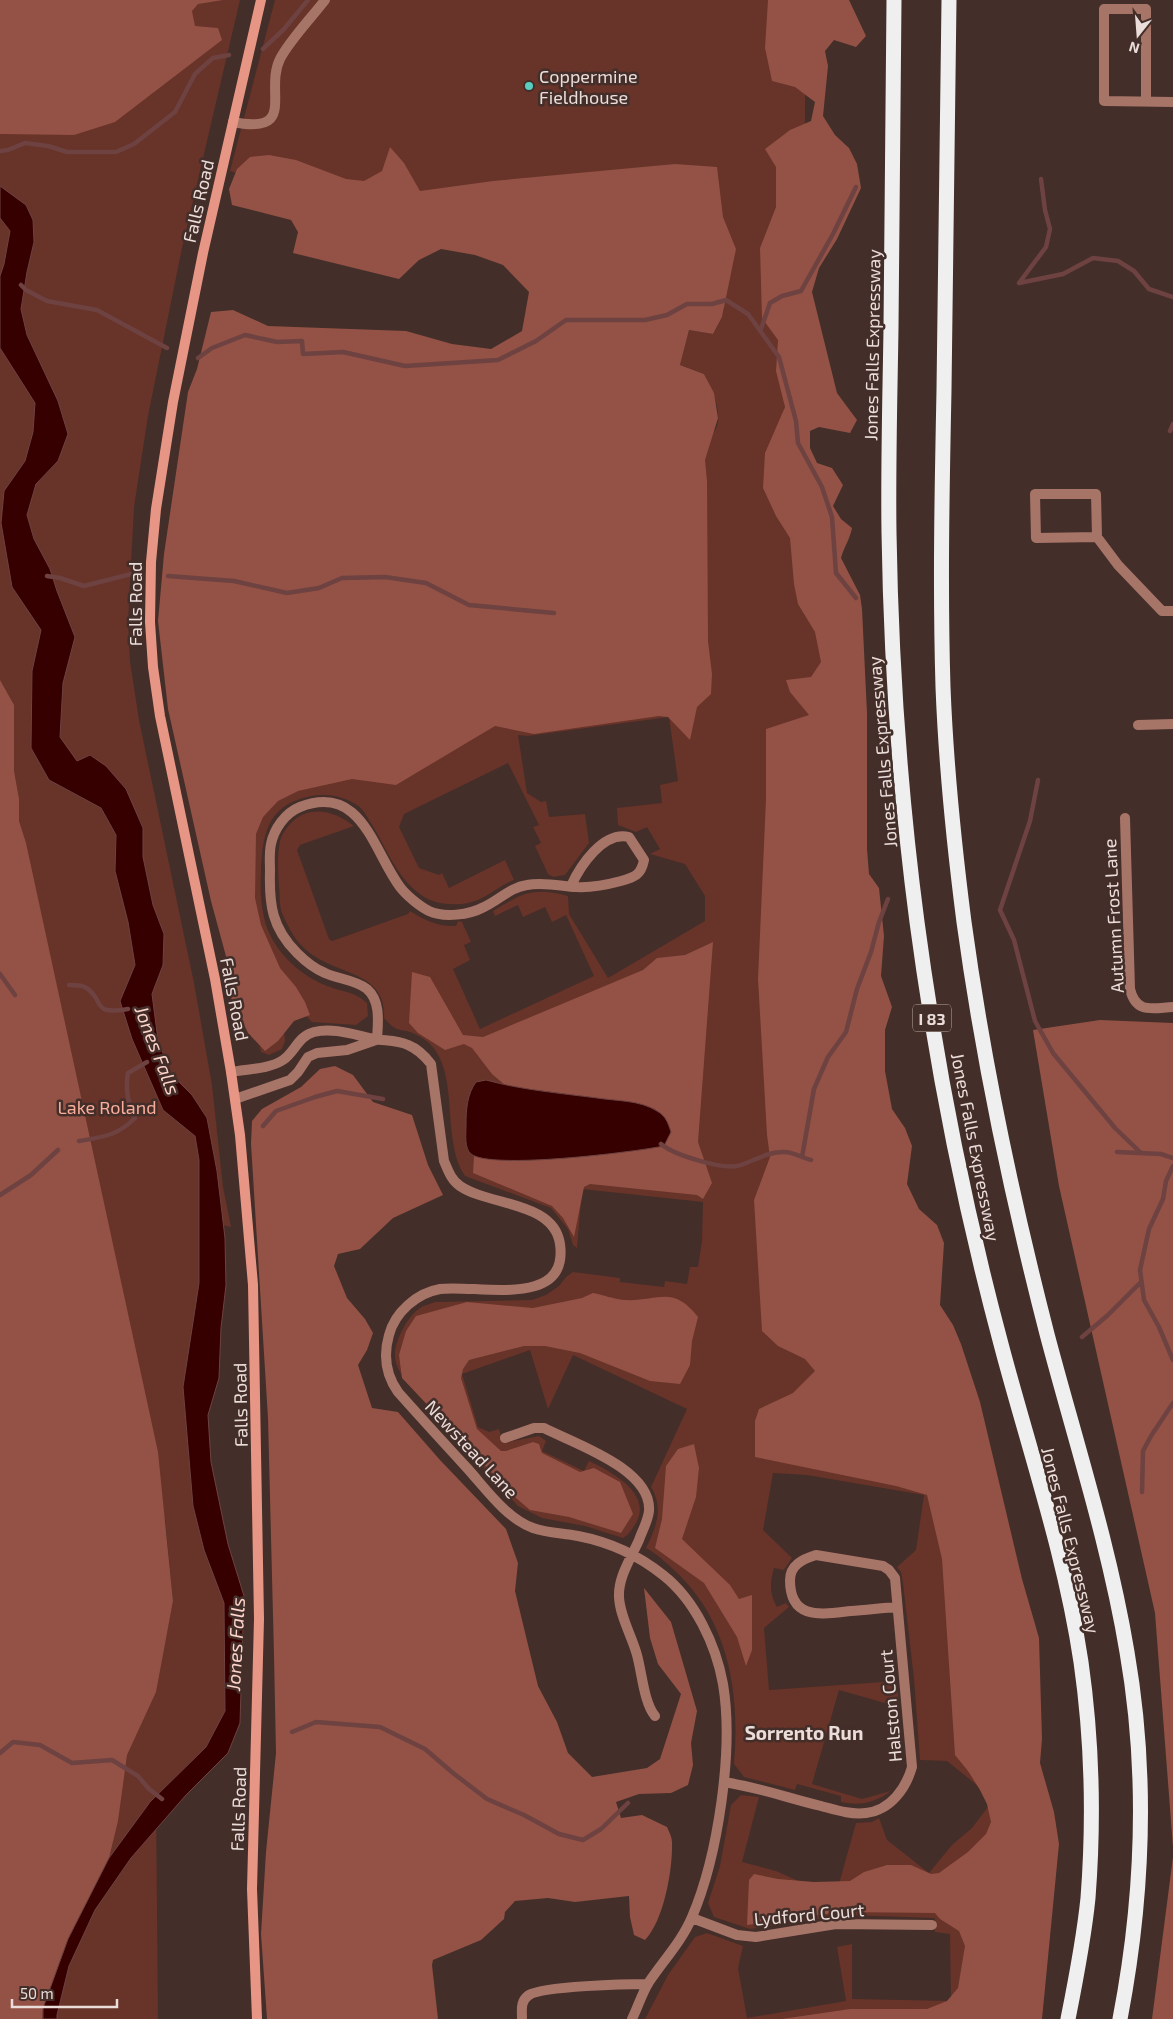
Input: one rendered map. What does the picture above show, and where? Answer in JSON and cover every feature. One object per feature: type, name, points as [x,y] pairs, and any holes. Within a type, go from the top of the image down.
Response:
[{"type":"highway","name":"Jones Falls Expressway","points":[[894,0],[889,528],[892,632],[900,763],[917,921],[944,1092],[978,1255],[1067,1586],[1081,1663],[1089,1738],[1091,1825],[1088,1900],[1068,2019]]},
{"type":"highway","name":"Jones Falls Expressway","points":[[949,0],[942,534],[943,688],[948,762],[966,931],[985,1058],[1002,1151],[1045,1326],[1113,1580],[1128,1656],[1137,1737],[1141,1826],[1136,1906],[1127,1983],[1120,2019]]},
{"type":"main road","name":"Falls Road","points":[[257,2019],[252,1889],[259,1620],[253,1285],[231,1072],[215,979],[160,716],[153,667],[150,622],[151,562],[161,471],[203,254],[261,0]]},
{"type":"street","points":[[233,122],[251,126],[262,124],[271,118],[276,108],[275,76],[281,58],[325,0]]},
{"type":"street","points":[[1146,102],[1146,9],[1104,9],[1104,101],[1146,102],[1173,102]]},
{"type":"street","points":[[1097,537],[1036,538],[1036,494],[1096,494],[1097,537],[1118,565],[1162,611],[1173,611]]},
{"type":"street","points":[[1138,725],[1173,724]]},
{"type":"street","points":[[377,1039],[377,1006],[368,990],[357,984],[324,973],[304,960],[280,933],[274,916],[269,897],[271,844],[276,829],[296,809],[309,803],[321,802],[339,804],[355,814],[366,826],[400,887],[429,911],[444,914],[484,908],[514,888],[527,885],[571,886],[603,886],[636,876],[642,870],[644,860],[629,837],[610,838],[583,864],[571,886]]},
{"type":"street","name":"Autumn Frost Lane","points":[[1125,818],[1130,989],[1132,999],[1138,1005],[1145,1008],[1173,1007]]},
{"type":"street","name":"Newstead Lane","points":[[231,1072],[284,1060],[302,1037],[313,1032],[329,1030],[391,1040],[409,1045],[421,1052],[431,1064],[444,1161],[450,1175],[459,1185],[471,1191],[539,1215],[550,1223],[557,1234],[560,1254],[554,1272],[545,1281],[536,1286],[509,1290],[440,1289],[413,1300],[402,1311],[390,1332],[385,1359],[392,1384],[507,1511],[521,1522],[533,1528],[588,1538],[633,1555],[664,1576],[684,1597],[709,1639],[722,1684],[726,1713],[724,1782],[714,1843],[692,1918],[648,1984],[632,2019]]},
{"type":"street","name":"Newstead Lane","points":[[235,1099],[290,1080],[308,1058],[317,1053],[347,1050],[377,1039]]},
{"type":"street","points":[[504,1438],[534,1428],[544,1428],[606,1458],[637,1479],[648,1501],[648,1512],[633,1555],[623,1574],[619,1587],[619,1598],[621,1611],[637,1655],[649,1706],[655,1716]]},
{"type":"street","name":"Halston Court","points":[[724,1782],[848,1813],[867,1813],[880,1809],[894,1800],[902,1790],[912,1766],[895,1578],[889,1570],[882,1566],[816,1555],[805,1558],[796,1564],[790,1577],[791,1590],[796,1604],[807,1611],[820,1614],[897,1607]]},
{"type":"street","name":"Lydford Court","points":[[692,1918],[737,1935],[756,1937],[836,1924],[932,1925]]},
{"type":"street","points":[[522,2019],[521,2007],[524,1999],[537,1992],[623,1984],[648,1984]]},
{"type":"green space","name":"Lake Roland","points":[[0,0],[240,0],[182,248],[148,416],[134,507],[128,623],[130,661],[139,720],[194,983],[212,1085],[223,1187],[231,1227],[199,1219],[199,1283],[183,1387],[193,1506],[204,1550],[224,1603],[225,1711],[206,1747],[156,1797],[158,2019],[0,2019]],"holes":[[[165,1518],[173,1601],[155,1693]]]},
{"type":"green space","points":[[275,0],[806,0],[804,228],[773,286],[775,324],[802,325],[784,402],[785,407],[774,443],[824,511],[826,569],[832,600],[828,678],[855,971],[790,1133],[791,1173],[904,1231],[939,1362],[942,1481],[950,1644],[991,1723],[1007,1775],[1017,1828],[994,2019],[645,2019],[668,1975],[695,1937],[707,1933],[743,1946],[738,1968],[747,2018],[846,2001],[837,1947],[852,1944],[852,1999],[951,2001],[950,1934],[935,1932],[935,1918],[845,1915],[750,1929],[714,1917],[708,1903],[720,1866],[731,1805],[741,1795],[759,1797],[742,1862],[776,1871],[803,1883],[837,1891],[856,1823],[872,1822],[879,1818],[887,1840],[929,1873],[952,1845],[972,1828],[994,1799],[947,1761],[920,1760],[914,1679],[903,1583],[901,1572],[897,1567],[916,1550],[924,1495],[807,1475],[773,1473],[763,1530],[792,1558],[784,1570],[774,1568],[772,1578],[771,1593],[774,1602],[777,1607],[786,1603],[789,1607],[764,1628],[769,1690],[897,1681],[899,1707],[839,1690],[812,1784],[862,1799],[891,1791],[867,1803],[848,1803],[841,1802],[841,1796],[797,1784],[795,1790],[744,1777],[734,1764],[735,1710],[732,1684],[727,1659],[718,1634],[707,1611],[692,1589],[667,1563],[646,1548],[653,1533],[658,1510],[651,1487],[687,1409],[573,1355],[548,1409],[530,1350],[462,1374],[478,1427],[489,1432],[499,1429],[503,1443],[539,1436],[546,1441],[542,1451],[584,1471],[589,1461],[627,1484],[639,1502],[640,1512],[636,1523],[623,1538],[585,1526],[542,1518],[518,1506],[408,1384],[395,1360],[395,1350],[399,1336],[411,1317],[422,1307],[435,1302],[532,1300],[546,1295],[559,1286],[573,1272],[620,1278],[620,1282],[664,1287],[665,1281],[687,1284],[690,1267],[698,1267],[702,1241],[703,1202],[582,1189],[577,1248],[573,1245],[568,1229],[551,1208],[465,1176],[458,1162],[454,1147],[446,1078],[442,1063],[435,1050],[421,1037],[408,1031],[397,1029],[384,1018],[383,1003],[378,992],[369,983],[359,976],[321,960],[305,949],[293,935],[281,910],[278,864],[279,847],[283,833],[299,816],[307,813],[323,812],[339,817],[354,826],[300,845],[297,850],[329,939],[332,941],[408,914],[410,911],[438,924],[456,926],[458,921],[462,922],[471,942],[464,945],[470,960],[453,969],[480,1029],[594,976],[566,915],[552,922],[545,907],[523,917],[518,905],[495,916],[493,911],[520,896],[528,893],[545,892],[568,896],[569,914],[608,978],[705,921],[705,896],[685,864],[650,854],[660,849],[647,827],[636,832],[618,825],[617,808],[662,803],[660,785],[678,781],[669,717],[527,736],[518,735],[527,793],[541,802],[546,801],[549,817],[585,814],[589,843],[565,875],[553,877],[548,874],[535,846],[541,843],[533,827],[539,825],[508,763],[404,814],[399,827],[419,868],[439,875],[442,873],[449,888],[505,860],[514,880],[470,903],[436,902],[419,893],[401,875],[359,806],[339,797],[320,795],[293,801],[283,808],[269,825],[263,848],[261,893],[263,912],[270,936],[283,955],[300,971],[320,983],[353,994],[367,1003],[368,1016],[356,1025],[312,1022],[305,1015],[283,1018],[285,1041],[282,1049],[269,1055],[261,1052],[189,690],[182,588],[194,468],[222,319],[693,446],[713,433],[717,427],[718,412],[714,395],[704,374],[680,365],[689,330],[713,334],[722,317],[724,307],[713,306],[230,171]]},
{"type":"shaded area","points":[[0,0],[223,0],[198,4],[192,11],[195,26],[218,28],[222,40],[115,122],[74,135],[0,134]]},
{"type":"shaded area","points":[[768,0],[849,0],[866,36],[856,47],[834,40],[825,51],[828,66],[823,116],[835,135],[849,148],[857,164],[861,188],[837,239],[819,268],[812,292],[837,393],[857,420],[850,433],[819,427],[810,431],[810,448],[817,463],[832,468],[843,485],[833,506],[841,519],[852,528],[841,558],[860,595],[862,609],[867,713],[867,849],[869,874],[879,888],[884,936],[881,976],[892,1007],[885,1030],[885,1071],[892,1109],[905,1128],[912,1146],[907,1184],[919,1209],[937,1225],[944,1243],[940,1305],[953,1325],[961,1344],[980,1402],[1022,1579],[1039,1638],[1042,1739],[1040,1763],[1054,1812],[1059,1844],[1042,2019],[782,2019],[850,2009],[927,2009],[947,2001],[958,1988],[965,1946],[959,1931],[940,1919],[935,1913],[841,1912],[747,1925],[749,1880],[754,1874],[778,1879],[814,1882],[850,1881],[864,1872],[887,1865],[911,1865],[931,1874],[939,1873],[968,1852],[986,1834],[991,1822],[987,1804],[980,1790],[955,1755],[942,1559],[927,1495],[896,1486],[755,1457],[755,1421],[759,1409],[793,1393],[815,1371],[805,1359],[778,1346],[762,1331],[754,1200],[770,1157],[767,1135],[758,979],[766,799],[766,729],[809,715],[790,692],[786,680],[811,677],[821,662],[815,632],[798,604],[794,584],[790,538],[776,516],[763,488],[765,453],[785,407],[776,371],[778,340],[762,318],[760,248],[776,207],[776,167],[765,149],[790,130],[811,121],[815,102],[795,87],[772,81],[765,48]]},
{"type":"shaded area","points":[[390,147],[404,163],[420,191],[493,181],[675,164],[717,167],[723,217],[736,249],[722,317],[713,334],[689,330],[680,365],[704,374],[714,393],[718,418],[705,460],[707,481],[708,641],[712,674],[711,694],[697,707],[690,740],[668,717],[659,716],[534,734],[495,726],[396,785],[352,779],[298,791],[278,801],[263,817],[256,834],[255,898],[261,925],[280,968],[296,987],[310,1015],[294,1021],[278,1041],[265,1051],[248,1033],[231,998],[227,960],[211,901],[168,709],[158,621],[164,554],[188,392],[197,369],[211,312],[233,310],[268,326],[406,331],[452,344],[491,349],[522,331],[529,292],[503,265],[475,255],[441,249],[419,260],[399,279],[293,253],[298,232],[291,220],[232,205],[229,189],[237,169],[250,157],[269,155],[296,160],[346,179],[364,181],[382,171]]},
{"type":"shaded area","points":[[0,680],[14,705],[14,771],[19,799],[19,821],[26,843],[158,1452],[173,1601],[156,1692],[127,1755],[118,1821],[109,1858],[68,1939],[43,2008],[42,2019],[0,2019]]},
{"type":"shaded area","points":[[713,942],[698,1142],[712,1183],[703,1199],[697,1195],[590,1184],[584,1187],[574,1237],[563,1218],[552,1206],[473,1173],[474,1156],[511,1161],[641,1150],[664,1146],[671,1132],[655,1109],[629,1102],[506,1086],[492,1074],[472,1048],[464,1044],[445,1050],[418,1033],[409,1023],[412,972],[430,977],[463,1035],[483,1037],[643,970],[657,958],[685,955]]},
{"type":"shaded area","points":[[1100,1020],[1173,1023],[1173,1847],[1155,1613],[1059,1186],[1033,1030]]},
{"type":"shaded area","points":[[335,1066],[353,1075],[373,1102],[412,1115],[428,1165],[443,1195],[393,1218],[360,1249],[338,1254],[334,1266],[347,1298],[365,1319],[373,1333],[367,1350],[358,1365],[372,1408],[398,1412],[440,1460],[506,1529],[518,1563],[515,1591],[538,1686],[557,1722],[568,1753],[592,1777],[647,1768],[660,1759],[681,1694],[658,1664],[650,1638],[644,1588],[671,1622],[697,1711],[691,1743],[693,1765],[688,1785],[671,1793],[639,1794],[616,1802],[621,1818],[642,1815],[667,1827],[672,1838],[671,1866],[666,1894],[652,1931],[645,1940],[634,1935],[630,1917],[629,1896],[575,1902],[548,1898],[515,1901],[505,1912],[504,1919],[481,1940],[433,1960],[438,2019],[267,2019],[261,1934],[266,1852],[276,1753],[268,1418],[251,1144],[252,1121],[262,1109],[301,1087],[320,1069]]},
{"type":"shaded area","points":[[593,1293],[624,1300],[672,1298],[689,1307],[698,1317],[692,1341],[690,1365],[680,1384],[650,1381],[580,1353],[545,1346],[524,1346],[469,1360],[463,1369],[461,1378],[477,1429],[501,1451],[533,1442],[539,1444],[542,1453],[580,1472],[594,1468],[620,1482],[633,1514],[621,1533],[569,1517],[530,1510],[516,1498],[402,1378],[399,1355],[406,1331],[416,1316],[467,1302],[533,1308],[582,1298]]},
{"type":"shaded area","points":[[694,1444],[699,1468],[696,1497],[682,1539],[730,1585],[739,1599],[752,1595],[752,1650],[746,1666],[737,1637],[704,1583],[655,1548],[662,1519],[666,1466],[678,1449]]},
{"type":"shaded area","points":[[1173,1857],[1173,2019],[1152,2019]]},
{"type":"water","name":"Jones Falls","points":[[0,186],[26,205],[33,220],[34,242],[21,309],[27,335],[58,401],[68,434],[58,461],[36,484],[27,515],[34,539],[50,569],[75,637],[63,683],[60,737],[77,761],[90,755],[106,766],[126,789],[143,828],[143,857],[153,905],[164,934],[163,965],[152,994],[158,1040],[171,1074],[192,1095],[207,1118],[217,1171],[225,1238],[226,1285],[221,1328],[219,1378],[208,1415],[211,1462],[228,1544],[244,1596],[240,1723],[228,1753],[186,1795],[131,1858],[95,1910],[69,1966],[57,2019],[43,2019],[43,2008],[68,1939],[109,1858],[150,1802],[206,1747],[225,1711],[224,1603],[204,1550],[193,1506],[183,1387],[199,1283],[199,1160],[195,1136],[163,1110],[132,1039],[120,1001],[135,965],[128,922],[115,871],[116,835],[101,808],[49,780],[31,748],[32,671],[41,630],[12,587],[1,523],[4,491],[25,461],[33,432],[35,403],[0,348],[0,276],[10,231],[0,218]]},
{"type":"water","points":[[486,1080],[527,1089],[643,1105],[663,1115],[671,1132],[664,1146],[648,1149],[533,1160],[484,1158],[471,1154],[467,1148],[466,1119],[468,1102],[473,1087],[476,1082]]},
{"type":"waterway","points":[[263,49],[284,29],[308,0]]},
{"type":"waterway","points":[[0,151],[25,143],[48,146],[67,152],[116,152],[134,144],[175,112],[195,74],[213,58],[229,55]]},
{"type":"waterway","points":[[1019,283],[1046,247],[1050,229],[1045,210],[1041,179]]},
{"type":"waterway","points":[[761,329],[770,303],[782,296],[801,291],[833,234],[856,187]]},
{"type":"waterway","points":[[1019,283],[1063,274],[1093,258],[1118,261],[1134,271],[1149,289],[1173,297]]},
{"type":"waterway","points":[[21,285],[26,290],[47,301],[97,310],[167,348]]},
{"type":"waterway","points":[[198,358],[212,348],[245,335],[277,342],[302,341],[303,354],[343,352],[405,366],[498,360],[536,341],[566,320],[645,320],[667,315],[687,304],[712,304],[726,300],[748,314],[779,357],[796,421],[798,443],[822,487],[832,517],[836,573],[856,598]]},
{"type":"waterway","points":[[1170,431],[1173,424]]},
{"type":"waterway","points":[[47,576],[84,586],[135,573]]},
{"type":"waterway","points":[[168,576],[234,581],[287,593],[319,588],[342,578],[385,577],[426,583],[469,605],[554,613]]},
{"type":"waterway","points":[[1038,780],[1030,821],[1000,910],[1014,940],[1035,1021],[1053,1053],[1115,1128],[1141,1153]]},
{"type":"waterway","points":[[802,1157],[814,1089],[828,1057],[846,1032],[857,989],[888,899]]},
{"type":"waterway","points":[[0,974],[15,995]]},
{"type":"waterway","name":"Jones Falls","points":[[69,985],[85,987],[95,996],[103,1008],[116,1011],[128,1009]]},
{"type":"waterway","name":"Jones Falls","points":[[79,1141],[103,1137],[116,1132],[135,1118],[128,1096],[128,1073],[147,1062]]},
{"type":"waterway","points":[[263,1126],[276,1111],[337,1091],[383,1099]]},
{"type":"waterway","points":[[661,1144],[688,1157],[724,1166],[741,1165],[768,1154],[779,1152],[791,1153],[811,1160]]},
{"type":"waterway","points":[[0,1195],[31,1175],[58,1150]]},
{"type":"waterway","points":[[1117,1152],[1161,1154],[1173,1158]]},
{"type":"waterway","points":[[1173,1166],[1166,1181],[1163,1199],[1149,1229],[1140,1270],[1144,1300],[1159,1327],[1173,1360]]},
{"type":"waterway","points":[[1082,1337],[1108,1315],[1141,1282]]},
{"type":"waterway","points":[[1142,1492],[1143,1451],[1173,1403]]},
{"type":"waterway","points":[[292,1732],[316,1722],[380,1727],[425,1749],[487,1799],[524,1815],[559,1834],[583,1840],[601,1829],[628,1803]]},
{"type":"waterway","points":[[0,1753],[13,1742],[40,1745],[72,1763],[112,1760],[138,1776],[149,1789],[162,1799]]},
{"type":"place","name":"Coppermine Fieldhouse","points":[[529,86]]},
{"type":"district","name":"Sorrento Run","points":[[804,1732]]}]
